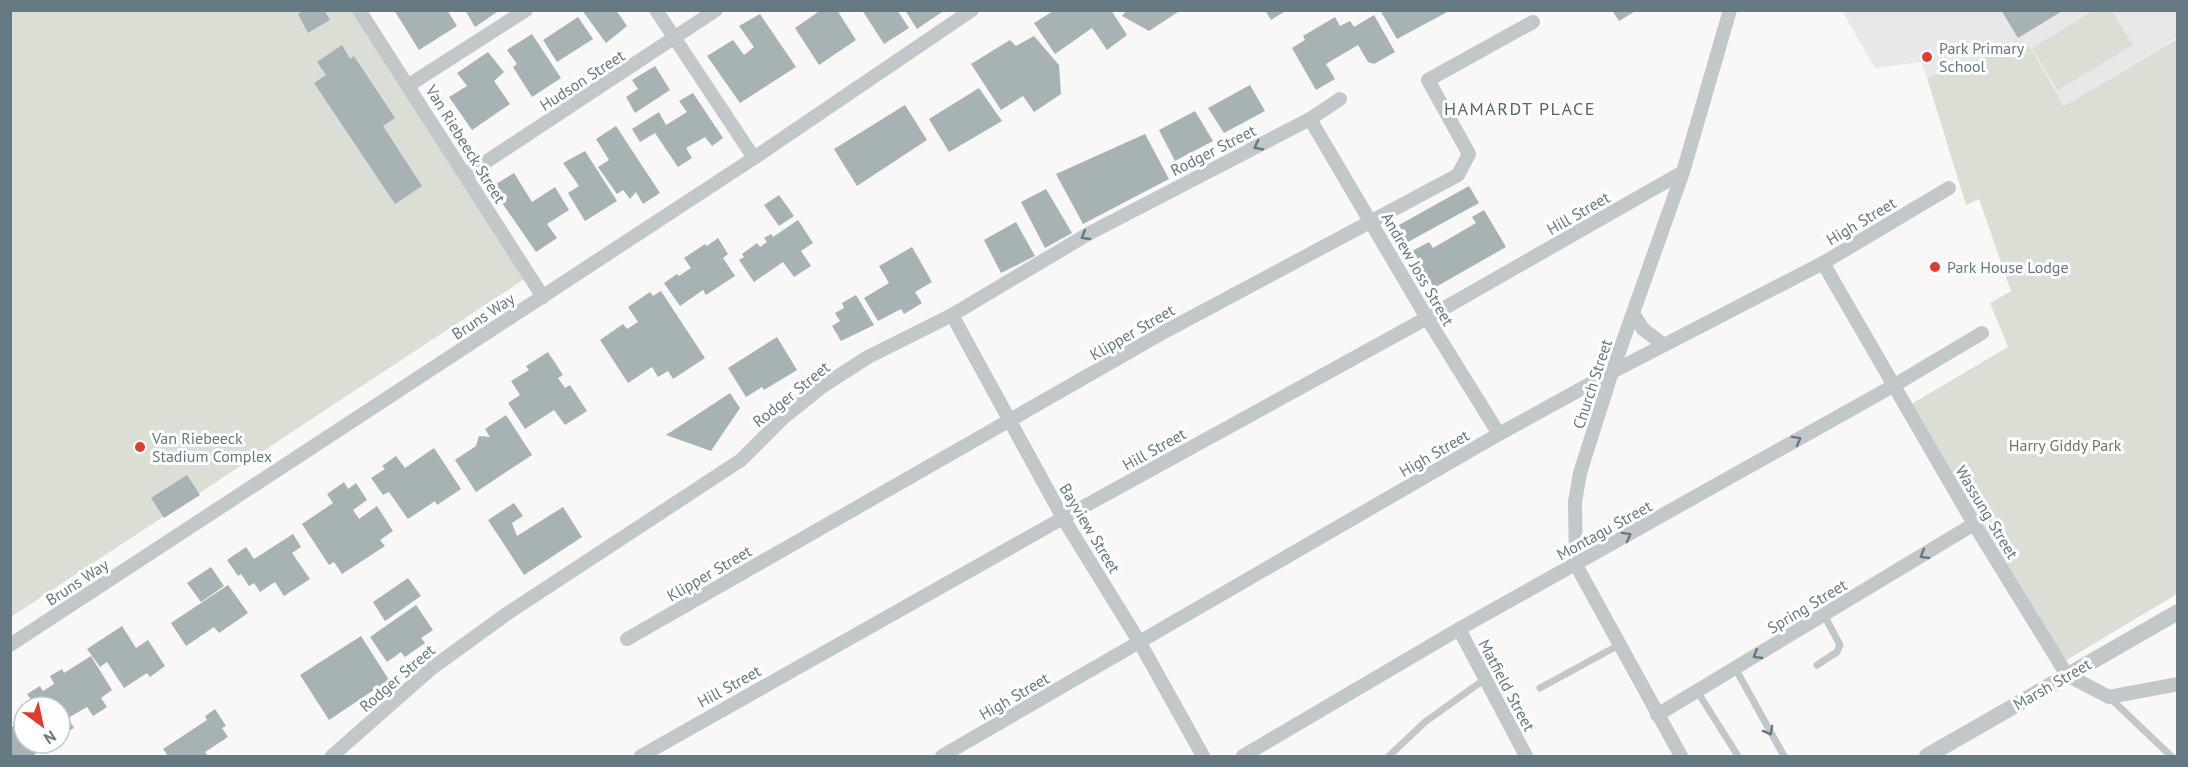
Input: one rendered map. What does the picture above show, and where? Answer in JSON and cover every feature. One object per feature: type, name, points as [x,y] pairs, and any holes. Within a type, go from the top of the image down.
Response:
[{"type":"street","name":"Van Riebeeck Street","points":[[359,10],[543,297]]},
{"type":"street","points":[[409,85],[526,10]]},
{"type":"street","points":[[656,10],[754,158]]},
{"type":"street","name":"Hudson Street","points":[[466,175],[716,10]]},
{"type":"street","name":"Bruns Way","points":[[10,645],[754,158],[972,10]]},
{"type":"street","name":"Church Street","points":[[1681,756],[1576,565],[1575,502],[1580,473],[1612,372],[1683,172],[1730,10]]},
{"type":"street","name":"Klipper Street","points":[[627,639],[1164,332],[1458,175],[1469,154],[1428,80],[1533,22]]},
{"type":"street","name":"Rodger Street","points":[[332,756],[432,668],[508,613],[741,460],[783,418],[823,386],[868,357],[952,315],[1088,234],[1310,119],[1340,99]]},
{"type":"street","name":"Andrew Joss Street","points":[[1310,119],[1427,318],[1499,434]]},
{"type":"street","name":"Hill Street","points":[[641,756],[1063,518],[1427,318],[1683,172]]},
{"type":"street","name":"High Street","points":[[942,756],[1499,434],[1612,372],[1823,263],[1949,188]]},
{"type":"street","name":"Wassung Street","points":[[1823,263],[1974,524],[2067,675]]},
{"type":"street","points":[[1633,314],[1643,329],[1664,345]]},
{"type":"street","name":"Bayview Street","points":[[952,315],[1063,518],[1140,643],[1203,756]]},
{"type":"street","name":"Montagu Street","points":[[1243,756],[1459,629],[1893,386],[1982,333]]},
{"type":"street","name":"Spring Street","points":[[1657,715],[1974,524]]},
{"type":"street","name":"Marsh Street","points":[[1927,756],[2178,612]]},
{"type":"street","name":"Matfield Street","points":[[1459,629],[1526,756]]},
{"type":"street","points":[[2067,675],[2109,697],[2128,691],[2178,684]]},
{"type":"lane","points":[[1817,665],[1837,652],[1840,645],[1824,615]]},
{"type":"lane","points":[[1540,688],[1619,645]]},
{"type":"lane","points":[[1736,668],[1784,756]]},
{"type":"lane","points":[[1389,756],[1425,722],[1485,679]]},
{"type":"lane","points":[[1697,691],[1738,756]]},
{"type":"lane","points":[[2109,697],[2171,756]]},
{"type":"shaded area","name":"Park Primary School","points":[[1842,11],[2177,11],[2177,38],[2064,106],[2027,42],[1927,78],[1921,62],[1875,68]]},
{"type":"green space","name":"Van Riebeeck Stadium Complex","points":[[11,11],[355,11],[529,276],[11,617]]},
{"type":"green space","points":[[2093,11],[2112,11],[2133,45],[2058,90],[2032,48]]},
{"type":"green space","name":"Harry Giddy Park","points":[[2177,39],[2177,594],[2065,661],[1908,406],[2008,347],[1990,303],[2011,291],[1979,199],[1966,205],[1927,78],[2027,42],[2064,106]]},
{"type":"building","points":[[304,10],[324,10],[330,20],[308,33],[298,14]]},
{"type":"building","points":[[394,10],[447,10],[457,26],[419,50]]},
{"type":"building","points":[[465,10],[500,10],[475,27]]},
{"type":"building","points":[[582,10],[616,10],[627,26],[606,43]]},
{"type":"building","points":[[821,10],[837,10],[856,40],[819,65],[795,28]]},
{"type":"building","points":[[862,10],[897,10],[909,28],[884,44]]},
{"type":"building","points":[[905,10],[945,10],[917,29]]},
{"type":"building","points":[[1055,10],[1111,10],[1127,35],[1107,50],[1092,28],[1055,54],[1034,23]]},
{"type":"building","points":[[1127,10],[1181,10],[1149,31],[1122,16]]},
{"type":"building","points":[[1265,10],[1287,10],[1271,20]]},
{"type":"building","points":[[1380,10],[1451,10],[1397,39]]},
{"type":"building","points":[[1612,10],[1637,10],[1619,21]]},
{"type":"building","name":"Park Primary School","points":[[2001,10],[2064,10],[2018,38]]},
{"type":"building","points":[[760,14],[796,67],[740,103],[707,56],[733,40],[744,55],[754,47],[739,26]]},
{"type":"building","points":[[1374,15],[1395,52],[1374,64],[1368,62],[1358,45],[1326,64],[1335,79],[1316,90],[1292,48],[1305,40],[1303,36],[1335,17],[1340,26],[1350,21],[1354,27]]},
{"type":"building","points":[[578,17],[593,39],[557,62],[543,40]]},
{"type":"building","points":[[532,34],[561,78],[532,97],[513,67],[517,64],[507,50]]},
{"type":"building","points":[[1034,36],[1059,65],[1061,94],[1034,112],[1023,96],[1001,110],[971,64],[1010,40],[1016,46]]},
{"type":"building","points":[[342,45],[350,59],[354,56],[395,118],[383,126],[422,186],[395,204],[314,83],[326,75],[317,62]]},
{"type":"building","points":[[488,52],[504,72],[494,81],[510,104],[472,130],[449,97],[467,86],[457,73]]},
{"type":"building","points":[[655,66],[670,90],[635,113],[626,97],[638,89],[632,80]]},
{"type":"building","points":[[1250,85],[1265,111],[1224,133],[1208,108]]},
{"type":"building","points":[[979,88],[1002,121],[949,152],[929,119]]},
{"type":"building","points":[[693,93],[723,138],[712,146],[705,137],[686,148],[692,158],[678,167],[655,133],[640,142],[632,129],[659,112],[666,125],[687,112],[679,101]]},
{"type":"building","points":[[905,105],[927,140],[857,186],[834,149]]},
{"type":"building","points":[[1195,111],[1213,141],[1175,161],[1159,130]]},
{"type":"building","points":[[616,126],[660,193],[643,204],[636,192],[630,199],[623,190],[617,194],[598,167],[609,160],[596,139]]},
{"type":"building","points":[[1145,134],[1169,179],[1083,224],[1056,174]]},
{"type":"building","points":[[585,151],[617,201],[585,221],[568,193],[579,186],[563,163]]},
{"type":"building","points":[[514,173],[532,202],[555,187],[569,210],[547,224],[557,238],[536,252],[491,187]]},
{"type":"building","points":[[1469,186],[1479,203],[1408,242],[1399,225]]},
{"type":"building","points":[[1046,189],[1072,233],[1045,248],[1021,202]]},
{"type":"building","points":[[779,195],[794,216],[779,226],[764,205]]},
{"type":"building","points":[[1484,210],[1506,247],[1434,288],[1412,251],[1429,242],[1433,248],[1476,223],[1472,217]]},
{"type":"building","points":[[798,220],[813,243],[801,251],[811,266],[794,277],[783,262],[754,282],[739,260],[744,257],[742,254],[757,243],[760,247],[767,242],[764,238],[771,234],[773,237]]},
{"type":"building","points":[[1016,222],[1035,256],[1001,273],[984,240]]},
{"type":"building","points":[[718,238],[728,254],[723,258],[735,276],[706,295],[703,290],[680,306],[664,283],[691,268],[684,258]]},
{"type":"building","points":[[912,247],[932,282],[915,292],[922,303],[904,314],[901,309],[878,321],[864,298],[889,283],[879,266]]},
{"type":"building","points":[[661,291],[705,358],[673,379],[668,371],[658,377],[652,367],[628,383],[600,340],[623,324],[627,329],[638,322],[628,307],[650,292],[653,296]]},
{"type":"building","points":[[856,295],[874,325],[841,341],[832,326],[840,321],[835,313],[844,308],[842,303]]},
{"type":"building","points":[[777,337],[797,370],[764,390],[762,387],[746,397],[728,368]]},
{"type":"building","points":[[548,352],[563,375],[558,378],[565,388],[570,385],[587,411],[565,425],[554,410],[525,429],[508,403],[520,395],[511,381],[529,370],[526,366]]},
{"type":"building","points":[[730,393],[740,408],[711,451],[666,435]]},
{"type":"building","points":[[506,415],[532,455],[476,492],[455,460],[476,446],[479,436],[490,437],[485,429]]},
{"type":"building","points":[[434,448],[461,489],[437,505],[435,501],[408,519],[389,492],[383,495],[371,478],[385,469],[382,466],[396,456],[405,468]]},
{"type":"building","points":[[187,475],[200,495],[164,518],[151,498]]},
{"type":"building","points":[[344,482],[348,489],[356,483],[367,500],[353,510],[359,519],[377,506],[393,531],[380,540],[385,546],[342,574],[334,562],[329,565],[302,524],[333,503],[327,494]]},
{"type":"building","points":[[514,503],[523,516],[512,523],[517,536],[563,507],[582,537],[524,575],[488,520]]},
{"type":"building","points":[[293,534],[301,547],[292,553],[310,579],[284,596],[275,582],[260,592],[254,583],[249,586],[241,574],[238,576],[227,560],[246,547],[254,559]]},
{"type":"building","points":[[211,567],[224,586],[201,602],[187,583]]},
{"type":"building","points":[[408,578],[421,596],[385,621],[373,602]]},
{"type":"building","points":[[228,585],[248,613],[219,633],[214,627],[186,646],[171,623]]},
{"type":"building","points":[[416,605],[433,630],[421,638],[425,643],[405,657],[401,652],[387,662],[370,637]]},
{"type":"building","points":[[122,626],[136,648],[148,640],[165,666],[150,677],[147,673],[124,688],[107,662],[100,667],[87,649]]},
{"type":"building","points":[[361,636],[389,680],[329,720],[300,675]]},
{"type":"building","points":[[91,656],[112,690],[101,698],[107,707],[93,716],[87,707],[72,716],[72,695],[27,694],[40,686],[43,691],[54,684],[50,676],[62,669],[64,673]]},
{"type":"building","points":[[215,709],[226,726],[222,728],[228,737],[205,752],[208,756],[168,756],[163,749],[207,720],[205,716]]},
{"type":"building","points":[[12,727],[12,755],[34,755],[10,756],[10,728]]},
{"type":"place","name":"Park Primary School","points":[[1927,57]]},
{"type":"place","name":"Park House Lodge","points":[[1935,267]]},
{"type":"place","name":"Van Riebeeck Stadium Complex","points":[[140,447]]},
{"type":"district","name":"HAMARDT PLACE","points":[[1520,109]]}]
